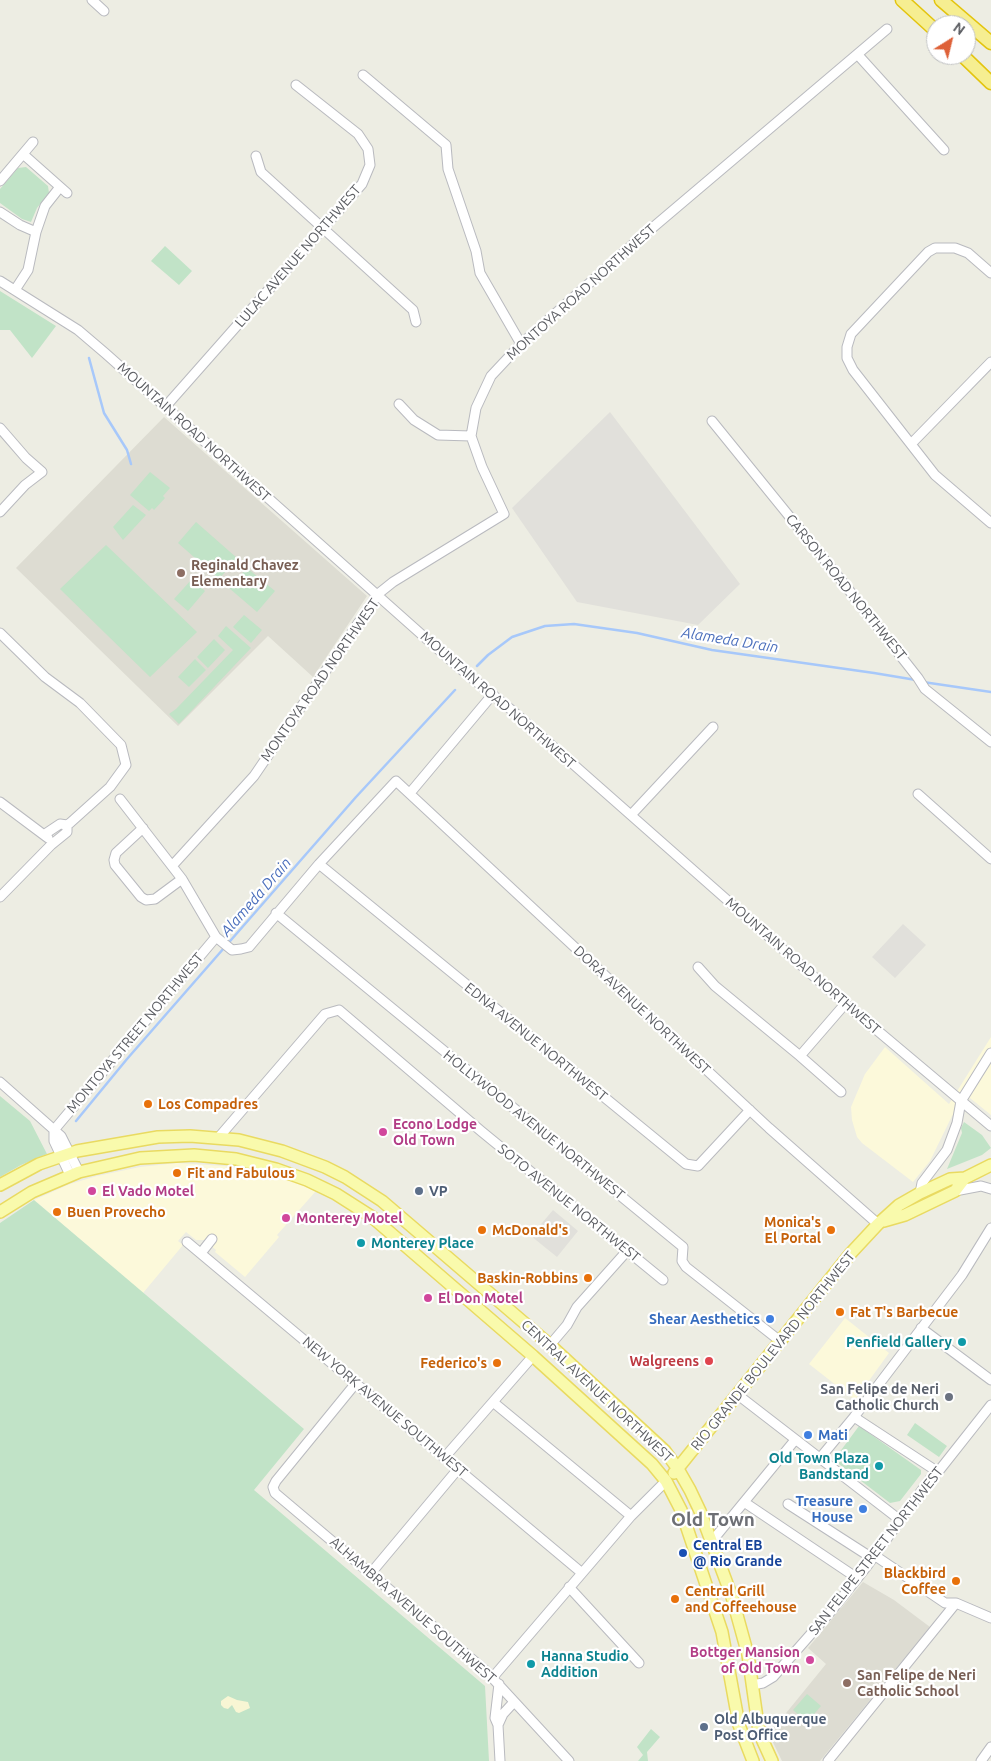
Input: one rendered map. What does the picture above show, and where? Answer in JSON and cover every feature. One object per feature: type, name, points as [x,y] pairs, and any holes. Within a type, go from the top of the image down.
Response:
[{"type":"highway","points":[[902,0],[926,22]]},
{"type":"highway","points":[[941,0],[991,43]]},
{"type":"highway","points":[[972,65],[991,83]]},
{"type":"main road","name":"CENTRAL AVENUE NORTHWEST","points":[[0,1185],[39,1164],[66,1154],[158,1137],[219,1137],[253,1143],[324,1167],[361,1187],[382,1202],[550,1345],[665,1451],[678,1469],[690,1490],[712,1541],[732,1597],[748,1655],[758,1725],[772,1761]]},
{"type":"main road","points":[[0,1212],[32,1192],[74,1174],[140,1158],[194,1155],[236,1160],[276,1169],[307,1180],[336,1194],[372,1217],[534,1356],[652,1464],[666,1481],[681,1510],[720,1626],[739,1724],[752,1761]]},
{"type":"main road","name":"RIO GRANDE BOULEVARD NORTHWEST","points":[[666,1481],[678,1469],[851,1253],[880,1223],[899,1205],[920,1193],[950,1180],[965,1178],[991,1165]]},
{"type":"main road","name":"RIO GRANDE BOULEVARD NORTHWEST","points":[[880,1223],[905,1215],[955,1191],[965,1178]]},
{"type":"street","points":[[92,0],[104,11]]},
{"type":"street","name":"MONTOYA ROAD NORTHWEST","points":[[172,866],[254,776],[378,594],[393,582],[504,514],[482,467],[471,436],[476,408],[491,376],[521,344],[631,246],[887,29]]},
{"type":"street","points":[[858,55],[944,150]]},
{"type":"street","points":[[363,75],[446,145],[448,168],[476,251],[480,273],[521,344]]},
{"type":"street","name":"LULAC AVENUE NORTHWEST","points":[[166,406],[324,229],[362,184],[370,165],[368,149],[358,134],[296,85]]},
{"type":"street","points":[[0,181],[33,142]]},
{"type":"street","points":[[15,290],[28,270],[36,232],[45,206],[63,190],[23,154]]},
{"type":"street","points":[[256,156],[261,172],[412,310],[416,322]]},
{"type":"street","points":[[0,212],[20,225],[36,232]]},
{"type":"street","points":[[991,273],[968,253],[955,248],[936,248],[928,252],[851,334],[847,347],[847,358],[853,370],[936,475],[991,523]]},
{"type":"street","name":"MOUNTAIN ROAD NORTHWEST","points":[[0,281],[78,330],[166,406],[457,666],[493,694],[845,1004],[991,1126]]},
{"type":"street","points":[[911,444],[991,362]]},
{"type":"street","points":[[399,404],[414,420],[438,435],[471,436]]},
{"type":"street","name":"CARSON ROAD NORTHWEST","points":[[712,421],[925,689],[991,742]]},
{"type":"street","points":[[0,428],[26,458],[42,472],[25,485],[0,512]]},
{"type":"street","points":[[0,633],[45,678],[80,703],[121,745],[126,765],[110,787],[67,825],[67,832],[0,897]]},
{"type":"street","points":[[120,800],[182,878],[219,939],[232,950],[249,947],[319,864],[396,781],[410,793],[493,694]]},
{"type":"street","points":[[631,815],[713,727]]},
{"type":"street","name":"DORA AVENUE NORTHWEST","points":[[410,793],[750,1110],[880,1223]]},
{"type":"street","points":[[918,794],[991,858]]},
{"type":"street","points":[[0,802],[45,834],[49,838],[51,846]]},
{"type":"street","points":[[45,834],[60,824],[67,825]]},
{"type":"street","points":[[143,828],[116,853],[115,865],[141,897],[146,900],[155,899],[182,878]]},
{"type":"street","name":"EDNA AVENUE NORTHWEST","points":[[319,864],[686,1164],[698,1166],[750,1110]]},
{"type":"street","name":"HOLLYWOOD AVENUE NORTHWEST","points":[[276,914],[683,1246],[682,1261],[686,1267],[780,1341]]},
{"type":"street","name":"MONTOYA STREET NORTHWEST","points":[[54,1130],[219,939]]},
{"type":"street","points":[[698,967],[715,986],[841,1092]]},
{"type":"street","points":[[800,1056],[845,1004]]},
{"type":"street","name":"SOTO AVENUE NORTHWEST","points":[[219,1137],[325,1014],[339,1010],[481,1131],[663,1280]]},
{"type":"street","points":[[920,1193],[922,1183],[947,1150],[957,1123],[961,1101],[991,1053]]},
{"type":"street","points":[[0,1082],[54,1130],[54,1141],[66,1154],[74,1174]]},
{"type":"street","points":[[955,1191],[980,1186],[991,1189]]},
{"type":"street","points":[[820,1458],[854,1417],[962,1275],[991,1228]]},
{"type":"street","points":[[201,1253],[212,1239]]},
{"type":"street","name":"NEW YORK AVENUE SOUTHWEST","points":[[187,1242],[582,1573]]},
{"type":"street","points":[[550,1345],[567,1325],[578,1307],[628,1251]]},
{"type":"street","points":[[921,1328],[991,1380]]},
{"type":"street","points":[[444,1458],[534,1356]]},
{"type":"street","name":"ALHAMBRA AVENUE SOUTHWEST","points":[[356,1383],[276,1481],[273,1487],[277,1496],[371,1573],[496,1681],[569,1761]]},
{"type":"street","points":[[738,1395],[900,1520]]},
{"type":"street","points":[[493,1402],[631,1516]]},
{"type":"street","name":"SAN FELIPE STREET NORTHWEST","points":[[752,1685],[763,1683],[773,1677],[832,1610],[858,1578],[930,1479],[938,1472],[991,1405]]},
{"type":"street","points":[[854,1417],[938,1472]]},
{"type":"street","points":[[712,1541],[795,1440]]},
{"type":"street","points":[[371,1573],[458,1469]]},
{"type":"street","points":[[500,1761],[498,1725],[494,1718],[496,1681],[569,1587],[631,1516],[666,1481]]},
{"type":"street","points":[[744,1502],[858,1578]]},
{"type":"street","points":[[788,1504],[945,1603],[956,1603],[991,1618]]},
{"type":"street","points":[[569,1587],[639,1663]]},
{"type":"street","points":[[828,1761],[956,1603]]},
{"type":"street","points":[[498,1725],[503,1714],[514,1702]]},
{"type":"street","points":[[981,1761],[991,1747]]},
{"type":"shaded area","points":[[610,412],[740,584],[698,625],[577,602],[512,508]]},
{"type":"shaded area","name":"Reginald Chavez Elementary","points":[[164,417],[367,596],[313,677],[268,636],[178,726],[16,568]]},
{"type":"shaded area","points":[[903,924],[926,945],[895,978],[872,957]]},
{"type":"shaded area","points":[[991,1037],[991,1115],[970,1098],[952,1116],[930,1161],[913,1182],[862,1143],[857,1137],[852,1120],[851,1107],[865,1074],[885,1047],[949,1104]]},
{"type":"shaded area","points":[[177,1163],[225,1166],[279,1179],[281,1177],[316,1191],[277,1235],[279,1237],[245,1277],[215,1252],[216,1250],[204,1240],[196,1240],[186,1232],[178,1241],[183,1245],[143,1293],[34,1200],[70,1184],[97,1176],[140,1167]]},
{"type":"shaded area","points":[[553,1210],[578,1231],[557,1257],[531,1236]]},
{"type":"shaded area","points":[[845,1318],[889,1353],[855,1400],[809,1364]]},
{"type":"shaded area","name":"San Felipe de Neri Catholic School","points":[[863,1582],[894,1600],[930,1627],[820,1761],[782,1761],[769,1734],[826,1664],[808,1648]]},
{"type":"green space","points":[[26,167],[48,186],[49,193],[37,208],[31,222],[22,219],[0,203],[0,189],[18,168]]},
{"type":"green space","points":[[165,246],[192,271],[179,285],[151,261]]},
{"type":"green space","points":[[0,291],[56,326],[32,358],[10,330],[0,330]]},
{"type":"green space","points":[[150,472],[170,488],[163,496],[165,498],[154,510],[152,508],[149,511],[130,495]]},
{"type":"green space","points":[[133,505],[146,515],[123,540],[113,527]]},
{"type":"green space","points":[[196,522],[237,558],[219,579],[178,543]]},
{"type":"green space","points":[[106,545],[197,632],[150,677],[60,589]]},
{"type":"green space","points":[[247,568],[275,591],[257,612],[229,588]]},
{"type":"green space","points":[[192,579],[205,591],[188,611],[174,599]]},
{"type":"green space","points":[[244,615],[262,630],[251,643],[233,627]]},
{"type":"green space","points":[[226,626],[251,648],[179,724],[169,714],[233,650],[218,636]]},
{"type":"green space","points":[[214,639],[225,650],[208,668],[197,657]]},
{"type":"green space","points":[[195,659],[206,670],[189,687],[178,677]]},
{"type":"green space","points":[[0,1096],[30,1121],[47,1154],[21,1165],[0,1177]]},
{"type":"green space","points":[[964,1122],[982,1135],[991,1148],[982,1155],[947,1169],[962,1133],[961,1128]]},
{"type":"green space","points":[[34,1200],[304,1429],[254,1490],[485,1686],[489,1761],[0,1761],[0,1223]]},
{"type":"green space","points":[[915,1423],[947,1446],[939,1457],[907,1435]]},
{"type":"green space","points":[[859,1426],[921,1470],[921,1474],[900,1501],[890,1503],[839,1464],[836,1457]]},
{"type":"green space","points":[[807,1694],[821,1706],[807,1722],[793,1710]]},
{"type":"green space","points":[[651,1729],[660,1737],[647,1752],[648,1761],[638,1761],[643,1755],[637,1747]]},
{"type":"sand","points":[[228,1696],[248,1702],[250,1708],[239,1713],[236,1712],[232,1705],[228,1709],[224,1708],[221,1705],[221,1701]]},
{"type":"waterway","points":[[89,358],[104,413],[127,450],[131,464]]},
{"type":"waterway","name":"Alameda Drain","points":[[477,666],[512,637],[545,626],[574,624],[637,633],[712,650],[916,680]]},
{"type":"waterway","name":"Alameda Drain","points":[[923,682],[991,692]]},
{"type":"waterway","name":"Alameda Drain","points":[[76,1121],[127,1059],[356,797],[455,690]]},
{"type":"place","name":"Reginald Chavez Elementary","points":[[181,573]]},
{"type":"place","name":"Los Compadres","points":[[148,1104]]},
{"type":"place","name":"Econo Lodge Old Town","points":[[383,1132]]},
{"type":"place","name":"Fit and Fabulous","points":[[177,1173]]},
{"type":"place","name":"El Vado Motel","points":[[92,1191]]},
{"type":"place","name":"VP","points":[[419,1191]]},
{"type":"place","name":"Buen Provecho","points":[[57,1212]]},
{"type":"place","name":"Monterey Motel","points":[[286,1218]]},
{"type":"place","name":"McDonald's","points":[[482,1230]]},
{"type":"place","name":"Monica's El Portal","points":[[831,1230]]},
{"type":"place","name":"Monterey Place","points":[[361,1243]]},
{"type":"place","name":"Baskin-Robbins","points":[[588,1278]]},
{"type":"place","name":"El Don Motel","points":[[428,1298]]},
{"type":"place","name":"Fat T's Barbecue","points":[[840,1312]]},
{"type":"place","name":"Shear Aesthetics","points":[[770,1319]]},
{"type":"place","name":"Penfield Gallery","points":[[962,1342]]},
{"type":"place","name":"Walgreens","points":[[709,1361]]},
{"type":"place","name":"Federico's","points":[[497,1363]]},
{"type":"place","name":"San Felipe de Neri Catholic Church","points":[[949,1397]]},
{"type":"place","name":"Mati","points":[[808,1435]]},
{"type":"place","name":"Old Town Plaza Bandstand","points":[[879,1466]]},
{"type":"place","name":"Treasure House","points":[[863,1509]]},
{"type":"place","name":"Central EB @ Rio Grande","points":[[683,1553]]},
{"type":"place","name":"Blackbird Coffee","points":[[956,1581]]},
{"type":"place","name":"Central Grill and Coffeehouse","points":[[675,1599]]},
{"type":"place","name":"Bottger Mansion of Old Town","points":[[810,1660]]},
{"type":"place","name":"Hanna Studio Addition","points":[[531,1664]]},
{"type":"place","name":"San Felipe de Neri Catholic School","points":[[847,1683]]},
{"type":"place","name":"Old Albuquerque Post Office","points":[[704,1727]]},
{"type":"district","name":"Old Town","points":[[713,1520]]}]
